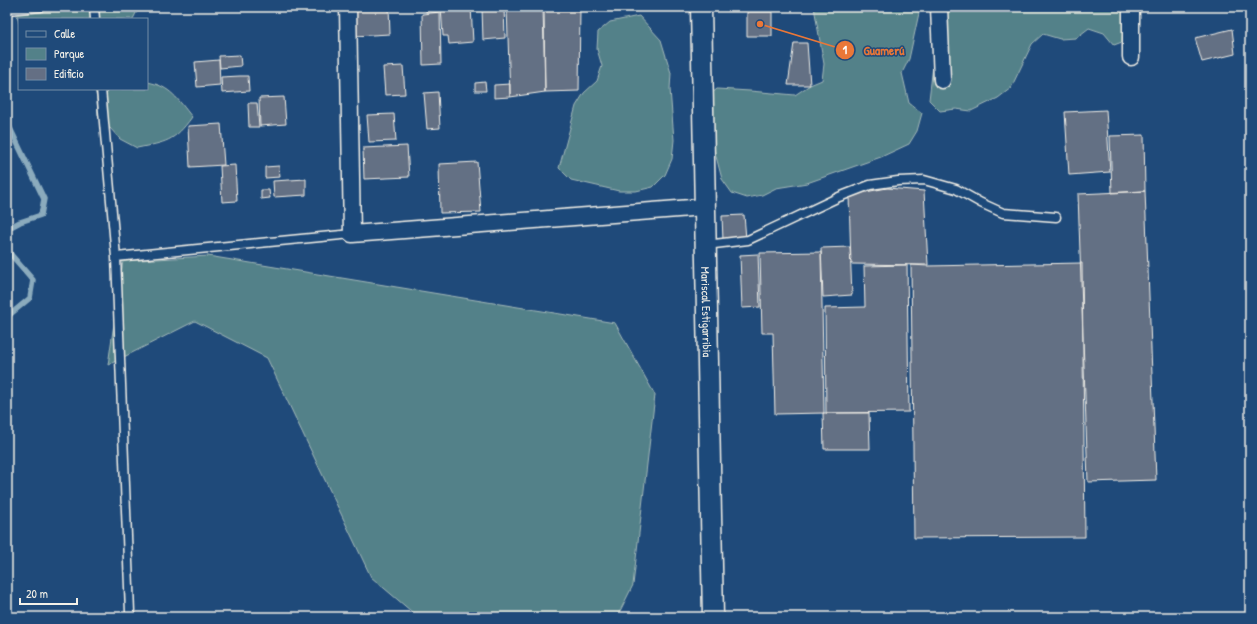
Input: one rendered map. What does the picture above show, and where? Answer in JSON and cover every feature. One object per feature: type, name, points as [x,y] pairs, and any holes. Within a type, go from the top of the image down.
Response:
[{"type":"street","points":[[348,7],[352,234],[704,207]]},
{"type":"street","name":"Mariscal Estigarribia","points":[[701,7],[713,617]]},
{"type":"street","points":[[939,7],[942,80]]},
{"type":"street","points":[[1131,7],[1131,57]]},
{"type":"lane","points":[[7,10],[41,7]]},
{"type":"lane","points":[[94,7],[95,18]]},
{"type":"lane","points":[[101,90],[116,257],[130,612],[132,617]]},
{"type":"lane","points":[[706,246],[748,240],[839,197],[870,186],[898,181],[924,180],[956,189],[1003,213],[1056,217]]},
{"type":"lane","points":[[116,257],[352,234]]},
{"type":"green space","points":[[15,7],[139,7],[134,18],[18,19]]},
{"type":"green space","points":[[814,7],[918,7],[919,13],[909,59],[902,73],[909,103],[922,113],[917,131],[909,144],[881,157],[807,183],[776,188],[762,195],[747,198],[732,193],[722,179],[705,115],[705,99],[717,89],[795,95],[810,85],[822,80],[824,64]]},
{"type":"green space","points":[[931,7],[1124,7],[1122,42],[1114,45],[1104,33],[1089,28],[1076,38],[1060,39],[1043,34],[1032,44],[1011,88],[998,98],[971,111],[956,109],[940,111],[929,100],[936,39]]},
{"type":"green space","points":[[639,16],[661,40],[671,73],[670,89],[674,140],[672,159],[665,175],[653,187],[636,191],[619,191],[571,180],[559,168],[576,106],[584,93],[597,81],[602,66],[597,49],[598,32],[610,22]]},
{"type":"green space","points":[[148,82],[168,90],[192,117],[180,132],[169,140],[137,148],[120,139],[98,115],[95,90],[148,90]]},
{"type":"green space","points":[[208,256],[615,323],[655,395],[633,585],[617,617],[418,617],[371,577],[267,358],[195,321],[108,365],[123,261]]},
{"type":"building","points":[[353,7],[389,7],[390,34],[354,36]]},
{"type":"building","points":[[426,7],[439,7],[439,11],[426,12]]},
{"type":"building","points":[[441,7],[471,7],[473,42],[449,44],[448,36],[443,36]]},
{"type":"building","points":[[504,7],[505,38],[483,40],[482,8]]},
{"type":"building","points":[[507,7],[543,7],[545,92],[510,97]]},
{"type":"building","points":[[544,7],[580,7],[579,91],[545,92]]},
{"type":"building","points":[[440,12],[441,64],[423,65],[422,14]]},
{"type":"building","points":[[747,12],[772,12],[772,36],[747,36]]},
{"type":"building","points":[[1232,29],[1235,54],[1202,62],[1195,38]]},
{"type":"building","points":[[794,43],[807,43],[810,85],[788,85]]},
{"type":"building","points":[[240,55],[241,66],[220,68],[219,56]]},
{"type":"building","points":[[219,60],[220,85],[197,87],[195,62]]},
{"type":"building","points":[[403,66],[405,94],[385,95],[383,67]]},
{"type":"building","points":[[248,76],[249,91],[222,93],[221,77]]},
{"type":"building","points":[[485,82],[486,91],[475,91],[475,83]]},
{"type":"building","points":[[510,84],[510,97],[494,98],[494,85]]},
{"type":"building","points":[[438,92],[440,128],[427,129],[424,93]]},
{"type":"building","points":[[284,97],[286,124],[260,126],[259,98]]},
{"type":"building","points":[[248,103],[257,103],[259,127],[249,127]]},
{"type":"building","points":[[1106,110],[1110,172],[1069,175],[1065,112]]},
{"type":"building","points":[[394,114],[396,141],[369,142],[367,115]]},
{"type":"building","points":[[221,124],[224,165],[190,167],[188,126]]},
{"type":"building","points":[[1144,135],[1145,191],[1112,193],[1110,136]]},
{"type":"building","points":[[407,146],[409,177],[364,179],[363,148]]},
{"type":"building","points":[[477,162],[481,212],[440,213],[439,164]]},
{"type":"building","points":[[235,165],[237,201],[222,202],[220,166]]},
{"type":"building","points":[[279,166],[280,177],[265,178],[265,167]]},
{"type":"building","points":[[306,179],[306,195],[274,197],[273,181]]},
{"type":"building","points":[[887,188],[924,191],[928,265],[851,264],[849,195]]},
{"type":"building","points":[[261,190],[269,190],[270,198],[261,199]]},
{"type":"building","points":[[1145,191],[1156,480],[1088,482],[1078,194]]},
{"type":"building","points":[[744,215],[746,239],[723,240],[722,216]]},
{"type":"building","points":[[850,247],[852,295],[823,297],[821,248]]},
{"type":"building","points":[[821,252],[824,413],[775,414],[773,333],[762,333],[760,253]]},
{"type":"building","points":[[758,254],[760,307],[742,308],[740,255]]},
{"type":"building","points":[[1082,263],[1085,537],[914,538],[911,265]]},
{"type":"building","points":[[907,265],[909,412],[826,413],[825,308],[865,307],[864,266]]},
{"type":"building","points":[[823,413],[869,413],[870,449],[824,449]]},
{"type":"waterway","points":[[7,118],[9,126],[44,199],[41,215],[20,222],[7,229]]},
{"type":"waterway","points":[[7,250],[33,280],[30,298],[7,317]]},
{"type":"place","name":"Guamerú","points":[[760,24]]}]
